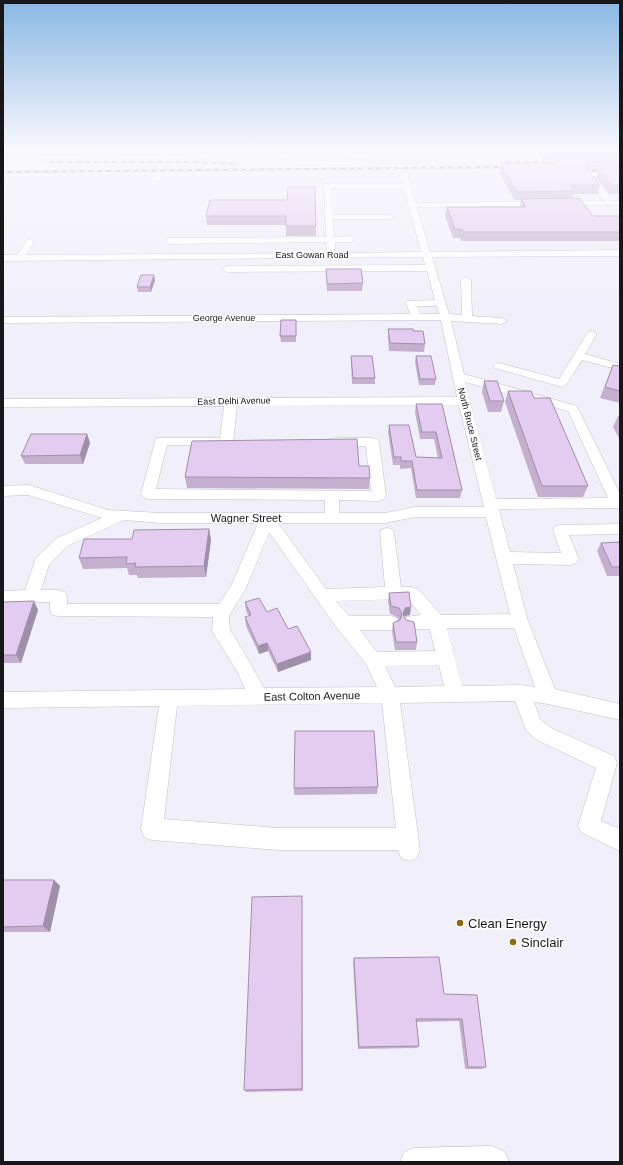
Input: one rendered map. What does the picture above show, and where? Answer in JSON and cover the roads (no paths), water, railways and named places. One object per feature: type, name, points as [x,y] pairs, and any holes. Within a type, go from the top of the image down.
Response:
[{"type":"street","points":[[328,204],[332,255]]},
{"type":"street","points":[[412,205],[541,204]]},
{"type":"street","name":"North Bruce Street","points":[[412,205],[442,303],[464,401],[520,621],[548,696]]},
{"type":"street","points":[[329,217],[390,217]]},
{"type":"street","points":[[170,241],[351,239]]},
{"type":"street","points":[[20,257],[30,242]]},
{"type":"street","name":"East Gowan Road","points":[[3,258],[620,253]]},
{"type":"street","points":[[227,269],[431,268]]},
{"type":"street","points":[[466,280],[468,317]]},
{"type":"street","points":[[416,317],[411,303],[442,303]]},
{"type":"street","name":"George Avenue","points":[[3,320],[445,316],[502,321]]},
{"type":"street","points":[[498,366],[562,383],[592,334]]},
{"type":"street","points":[[578,356],[620,367]]},
{"type":"street","points":[[459,376],[573,408],[619,504]]},
{"type":"street","points":[[226,442],[231,401]]},
{"type":"street","name":"East Delhi Avenue","points":[[3,403],[464,401]]},
{"type":"street","points":[[241,442],[162,441],[148,494],[379,496],[372,442],[326,442]]},
{"type":"street","name":"Wagner Street","points":[[3,491],[29,490],[108,514],[161,518],[385,518],[415,512],[619,504]]},
{"type":"street","points":[[332,495],[332,518]]},
{"type":"street","points":[[30,596],[42,562],[62,542],[121,515]]},
{"type":"street","points":[[170,697],[152,829],[278,839],[408,844],[390,695],[373,660],[322,595],[267,518]]},
{"type":"street","points":[[258,696],[244,666],[221,630],[220,615],[238,588],[267,518]]},
{"type":"street","points":[[504,558],[571,559],[560,530],[620,529]]},
{"type":"street","points":[[387,533],[394,593]]},
{"type":"street","points":[[322,595],[412,593],[437,622],[456,694]]},
{"type":"street","points":[[3,597],[59,596],[58,610],[223,611]]},
{"type":"street","points":[[411,622],[520,621]]},
{"type":"street","points":[[343,623],[391,623]]},
{"type":"street","points":[[373,660],[446,658]]},
{"type":"street","points":[[521,693],[533,724],[544,734],[607,763],[589,826],[620,840]]},
{"type":"street","name":"East Colton Avenue","points":[[3,700],[521,693],[548,696],[620,712]]},
{"type":"street","points":[[414,1162],[492,1160],[495,1162]]},
{"type":"place","name":"Clean Energy","points":[[460,923]]},
{"type":"place","name":"Sinclair","points":[[513,942]]}]
